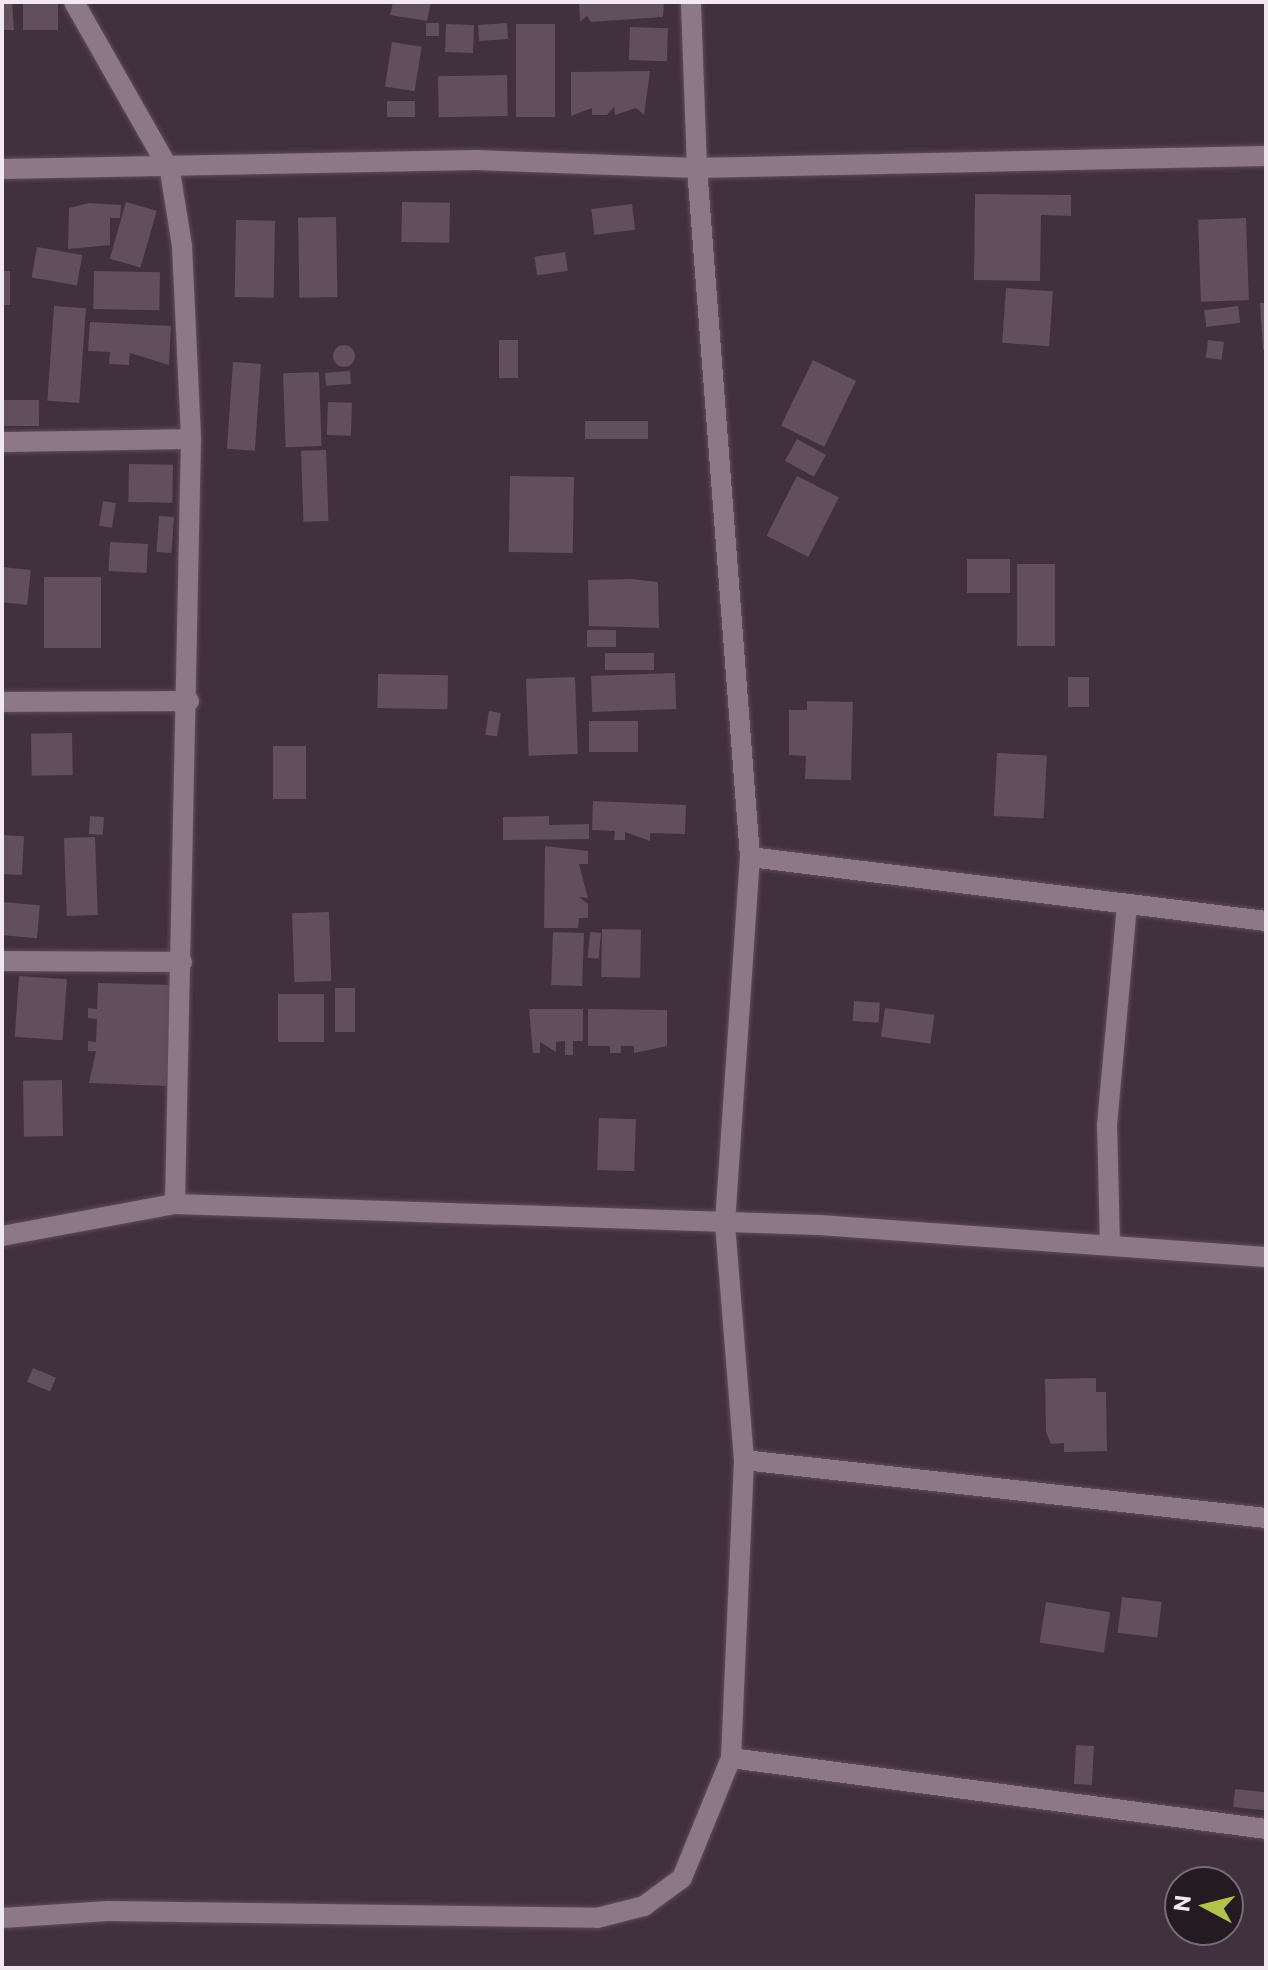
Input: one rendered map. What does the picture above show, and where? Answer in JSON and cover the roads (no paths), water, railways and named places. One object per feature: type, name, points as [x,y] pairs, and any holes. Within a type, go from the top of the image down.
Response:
[{"type":"street","points":[[74,2],[170,171],[182,246],[191,439],[189,701],[175,1204]]},
{"type":"street","points":[[2,1918],[122,1911],[597,1918],[644,1906],[682,1878],[731,1758],[744,1460],[725,1223],[750,857],[697,168],[691,2]]},
{"type":"street","points":[[2,169],[170,171],[476,160],[697,168],[1266,156]]},
{"type":"street","points":[[2,442],[191,439]]},
{"type":"street","points":[[2,702],[189,701]]},
{"type":"street","points":[[750,857],[1266,921]]},
{"type":"street","points":[[1110,1245],[1107,1125],[1127,905]]},
{"type":"street","points":[[2,961],[182,962]]},
{"type":"street","points":[[2,1236],[175,1204],[725,1223],[1266,1257]]},
{"type":"street","points":[[744,1460],[1266,1518]]},
{"type":"street","points":[[731,1758],[1266,1829]]}]
